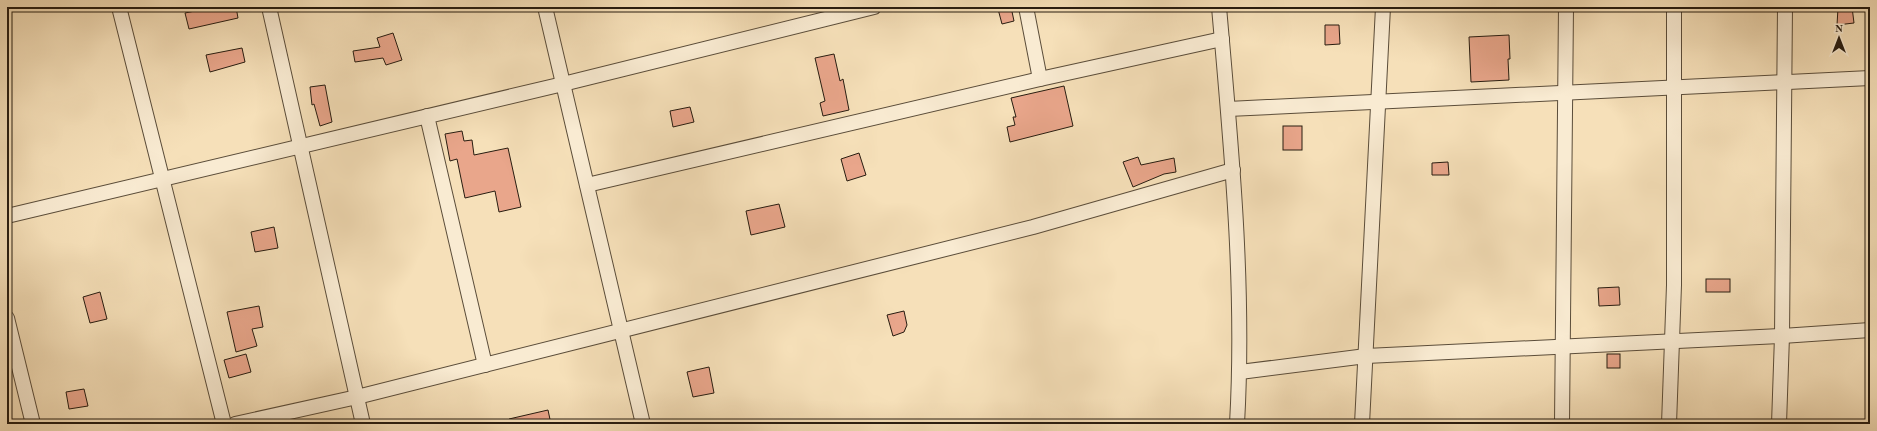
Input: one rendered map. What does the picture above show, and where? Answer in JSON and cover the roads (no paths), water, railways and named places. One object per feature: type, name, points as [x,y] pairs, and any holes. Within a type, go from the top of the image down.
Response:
[{"type":"street","points":[[119,7],[224,424]]},
{"type":"street","points":[[269,7],[363,424]]},
{"type":"street","points":[[545,7],[643,424]]},
{"type":"street","points":[[7,216],[563,84],[874,7]]},
{"type":"street","points":[[1026,7],[1040,79]]},
{"type":"street","points":[[1219,7],[1236,223],[1240,372],[1237,424]]},
{"type":"street","points":[[1362,424],[1383,7]]},
{"type":"street","points":[[1562,424],[1566,7]]},
{"type":"street","points":[[1669,424],[1674,277],[1674,7]]},
{"type":"street","points":[[1779,424],[1782,336],[1785,7]]},
{"type":"street","points":[[587,185],[1040,79],[1222,39]]},
{"type":"street","points":[[1228,109],[1870,78]]},
{"type":"street","points":[[427,116],[485,365]]},
{"type":"street","points":[[235,424],[357,397],[622,332],[1033,227],[1233,170]]},
{"type":"street","points":[[7,318],[33,424]]},
{"type":"street","points":[[1240,372],[1366,356],[1782,336],[1870,330]]}]
